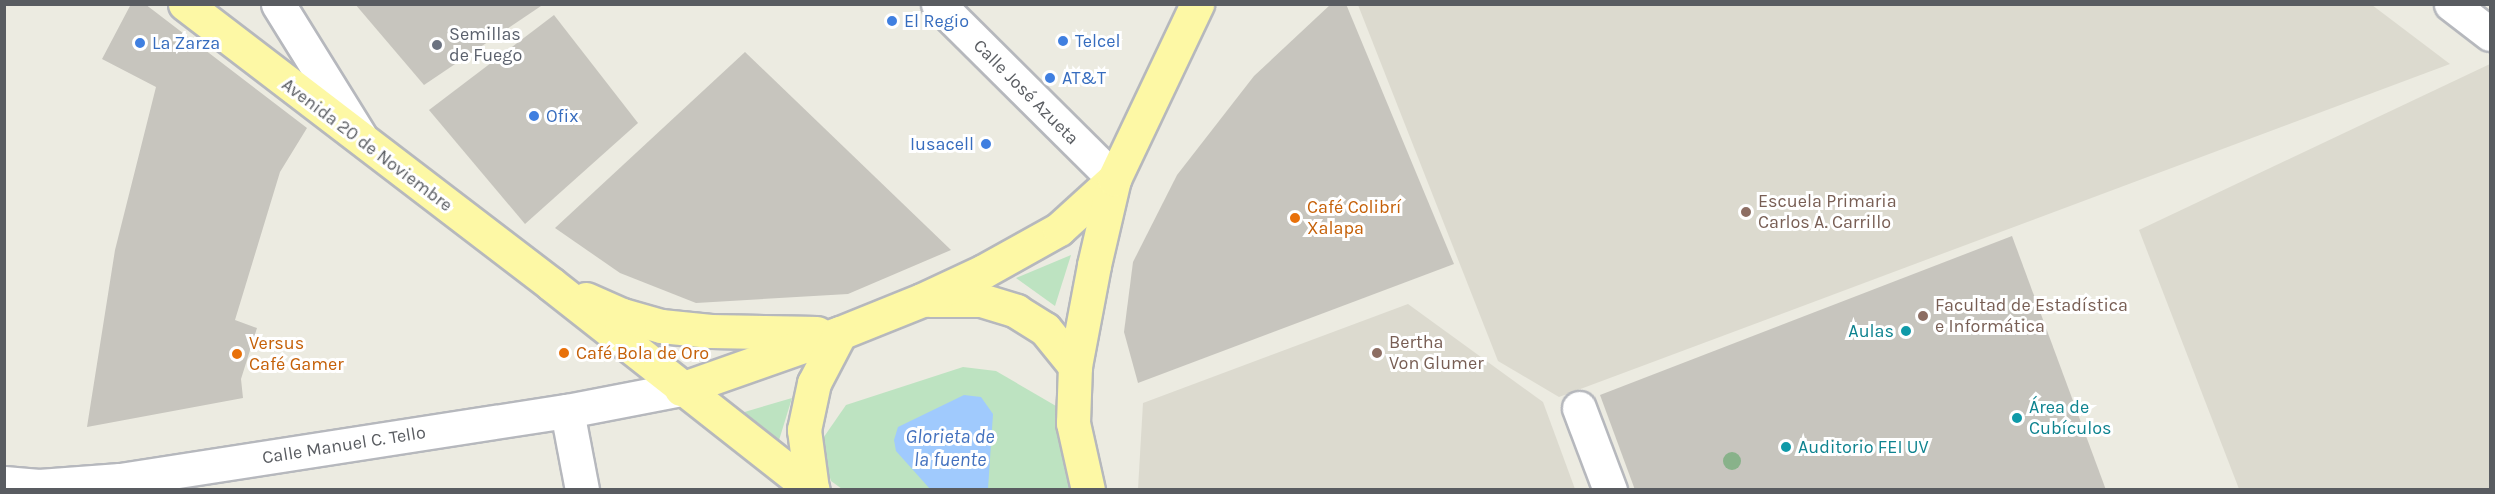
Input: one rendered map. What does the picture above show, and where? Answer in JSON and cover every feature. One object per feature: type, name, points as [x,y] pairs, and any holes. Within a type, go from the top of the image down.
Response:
[{"type":"main road","name":"Avenida 20 de Noviembre","points":[[185,4],[551,284],[681,389],[813,489]]},
{"type":"main road","points":[[1088,489],[1073,423],[1075,366],[1094,265],[1114,179],[1197,4]]},
{"type":"main road","points":[[681,389],[840,333],[984,271],[1059,229],[1114,179]]},
{"type":"main road","name":"Avenida 20 de Noviembre","points":[[551,284],[622,315],[661,326],[711,331],[840,333]]},
{"type":"main road","points":[[921,300],[981,300],[1016,310],[1045,329],[1075,366]]},
{"type":"main road","points":[[813,489],[804,430],[814,383],[840,333]]},
{"type":"street","points":[[278,4],[364,143]]},
{"type":"street","name":"Calle José Azueta","points":[[938,4],[1114,179]]},
{"type":"street","points":[[2451,4],[2490,34]]},
{"type":"street","name":"Calle Manuel C. Tello","points":[[4,483],[39,486],[243,475],[681,389]]},
{"type":"street","points":[[1579,408],[1610,489]]},
{"type":"street","points":[[567,411],[582,489]]},
{"type":"shaded area","name":"Escuela Primaria Carlos A. Carrillo","points":[[1358,5],[2372,5],[2450,64],[1559,397],[1498,361]]},
{"type":"shaded area","points":[[2490,64],[2490,489],[2239,489],[2139,230]]},
{"type":"shaded area","name":"Bertha Von Glumer","points":[[1408,304],[1543,402],[1575,489],[1138,489],[1143,403]]},
{"type":"green space","points":[[1071,255],[1055,306],[1016,278]]},
{"type":"green space","points":[[963,367],[996,371],[1056,406],[1070,489],[842,489],[831,481],[819,444],[846,405]]},
{"type":"green space","points":[[792,398],[776,450],[731,416]]},
{"type":"water","name":"Glorieta de la fuente","points":[[964,395],[981,397],[993,414],[988,489],[930,489],[896,451],[894,440],[898,427]]},
{"type":"building","points":[[131,4],[145,4],[307,128],[280,172],[235,320],[257,328],[241,379],[243,398],[87,427],[115,250],[156,87],[102,59]]},
{"type":"building","name":"Semillas de Fuego","points":[[355,4],[544,4],[424,85]]},
{"type":"building","name":"Café Colibrí Xalapa","points":[[1331,4],[1346,4],[1454,264],[1138,383],[1124,332],[1133,262],[1177,175],[1254,76]]},
{"type":"building","name":"Ofix","points":[[554,15],[638,123],[525,224],[429,110]]},
{"type":"building","points":[[745,52],[951,250],[848,294],[696,303],[620,273],[555,228]]},
{"type":"building","name":"Facultad de Estadística e Informática","points":[[2012,236],[2106,490],[1635,490],[1600,395]]},
{"type":"place","name":"El Regio","points":[[892,21]]},
{"type":"place","name":"Telcel","points":[[1063,41]]},
{"type":"place","name":"La Zarza","points":[[140,43]]},
{"type":"place","name":"Semillas de Fuego","points":[[437,45]]},
{"type":"place","name":"AT&T","points":[[1050,78]]},
{"type":"place","name":"Ofix","points":[[534,116]]},
{"type":"place","name":"Iusacell","points":[[986,144]]},
{"type":"place","name":"Escuela Primaria Carlos A. Carrillo","points":[[1746,212]]},
{"type":"place","name":"Café Colibrí Xalapa","points":[[1295,218]]},
{"type":"place","name":"Facultad de Estadística e Informática","points":[[1923,316]]},
{"type":"place","name":"Aulas","points":[[1906,331]]},
{"type":"place","name":"Café Bola de Oro","points":[[564,353]]},
{"type":"place","name":"Bertha Von Glumer","points":[[1377,353]]},
{"type":"place","name":"Versus Café Gamer","points":[[237,354]]},
{"type":"place","name":"Área de Cubículos","points":[[2017,418]]},
{"type":"place","name":"Auditorio FEI UV","points":[[1786,447]]}]
